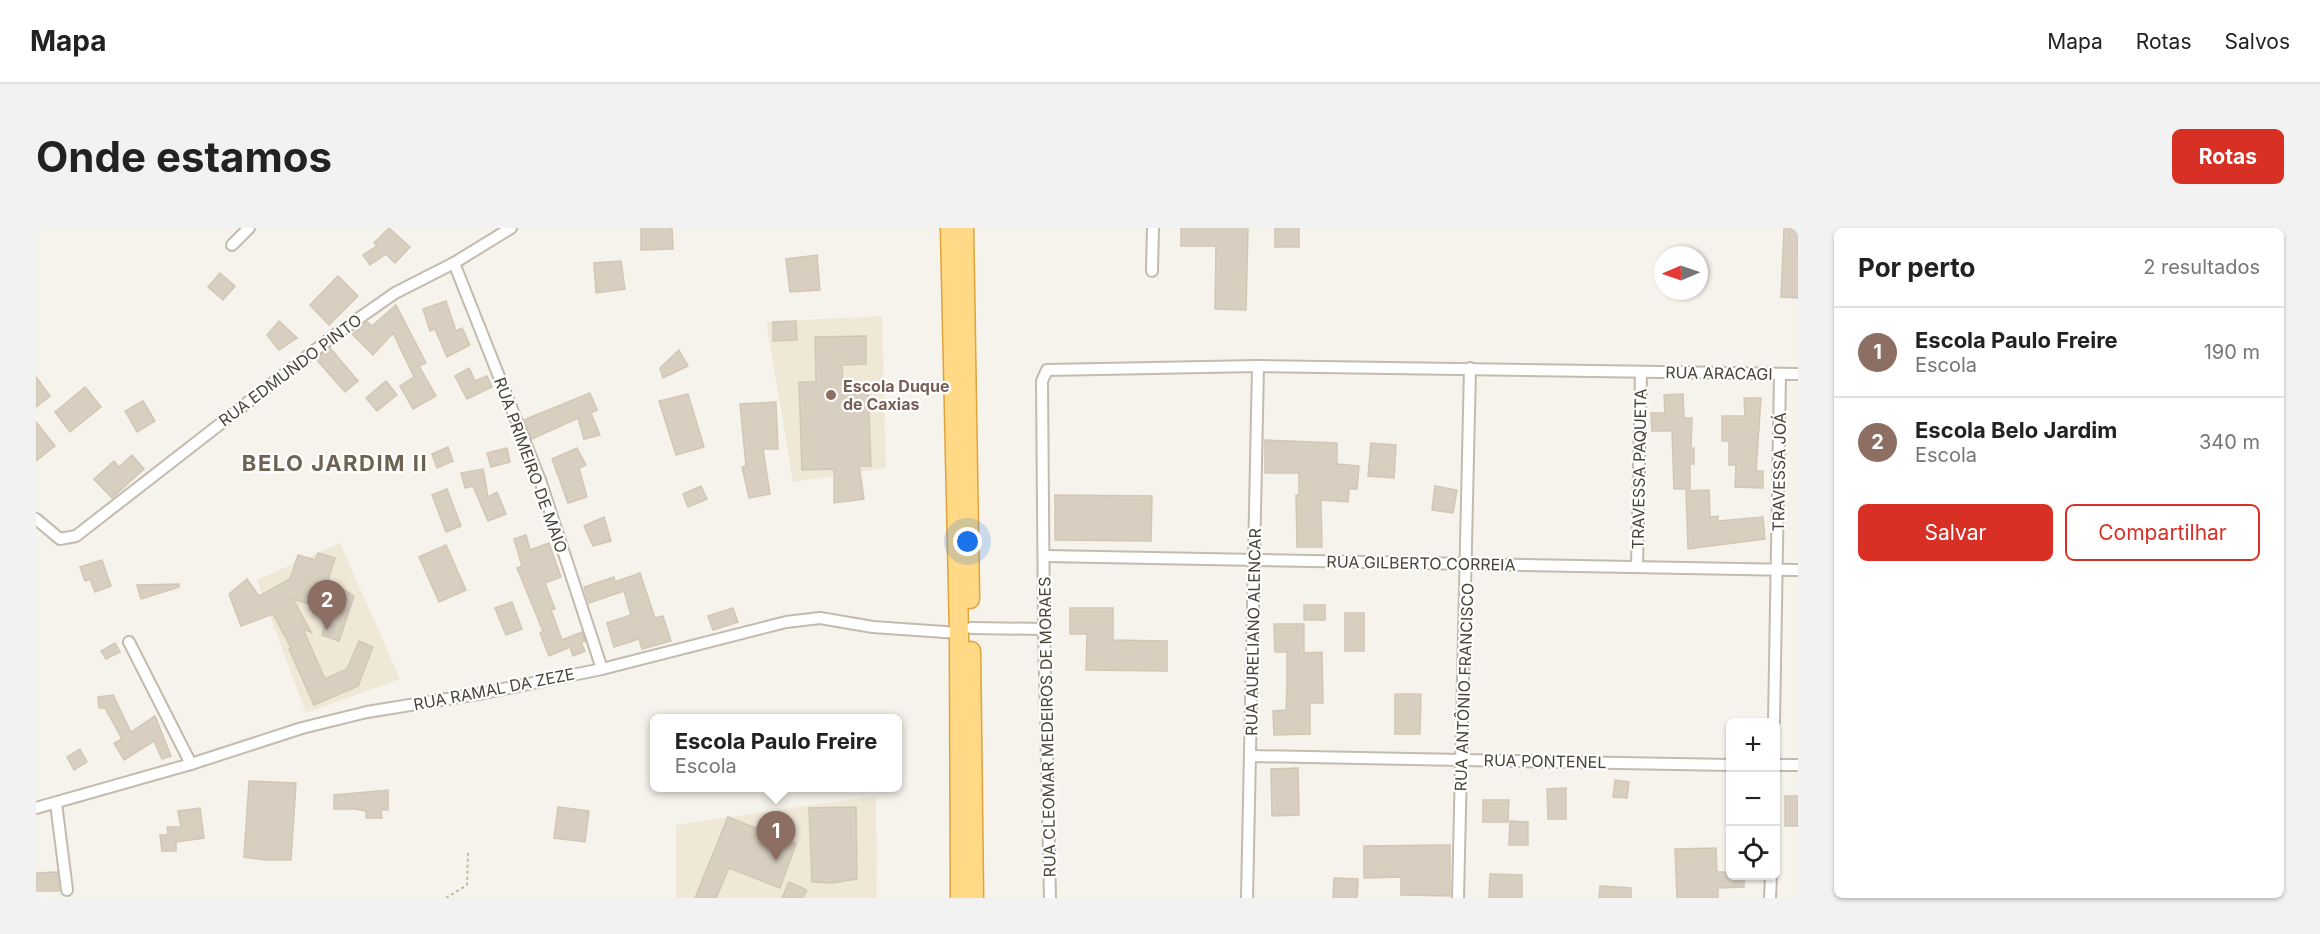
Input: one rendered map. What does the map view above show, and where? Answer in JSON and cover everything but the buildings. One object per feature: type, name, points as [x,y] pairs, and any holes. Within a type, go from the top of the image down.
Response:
[{"type":"highway","points":[[950,228],[974,898]]},
{"type":"highway","points":[[960,898],[965,631],[964,228]]},
{"type":"street","points":[[232,245],[249,228]]},
{"type":"street","name":"RUA EDMUNDO PINTO","points":[[36,519],[60,539],[71,539],[186,448],[395,292],[454,263],[511,228]]},
{"type":"street","points":[[1152,271],[1153,228]]},
{"type":"street","name":"RUA PRIMEIRO DE MAIO","points":[[454,263],[540,480],[602,669]]},
{"type":"street","points":[[1045,556],[1042,381],[1046,372],[1053,369],[1258,366],[1470,368],[1641,373]]},
{"type":"street","name":"RUA AURELIANO ALENCAR","points":[[1246,898],[1258,366]]},
{"type":"street","name":"RUA ANTÔNIO FRANCISCO","points":[[1458,898],[1470,368]]},
{"type":"street","name":"RUA ARACAGI","points":[[1641,373],[1798,374]]},
{"type":"street","name":"TRAVESSA PAQUETA","points":[[1637,566],[1641,373]]},
{"type":"street","name":"TRAVESSA JOÁ","points":[[1774,718],[1780,374]]},
{"type":"street","name":"RUA GILBERTO CORREIA","points":[[1045,556],[1798,570]]},
{"type":"street","name":"RUA CLEOMAR MEDEIROS DE MORAES","points":[[1045,556],[1044,629],[1050,898]]},
{"type":"street","name":"RUA RAMAL DA ZEZE","points":[[36,808],[191,764],[302,728],[367,712],[602,669],[803,620],[829,619],[873,627],[965,631],[1044,629]]},
{"type":"street","points":[[129,642],[191,764]]},
{"type":"street","name":"RUA PONTENEL","points":[[1251,756],[1726,765]]},
{"type":"street","points":[[1780,765],[1798,765]]},
{"type":"street","points":[[56,803],[67,890]]},
{"type":"street","points":[[1770,898],[1771,880]]},
{"type":"path","points":[[446,898],[467,885],[468,853]]},
{"type":"shaded area","name":"Escola Duque de Caxias","points":[[882,316],[886,468],[793,482],[766,322]]},
{"type":"shaded area","points":[[340,543],[400,679],[306,713],[257,580]]},
{"type":"shaded area","points":[[876,796],[877,898],[676,898],[676,825]]},
{"type":"place","name":"Escola Duque de Caxias","points":[[831,395]]},
{"type":"place","name":"Escola Belo Jardim","points":[[327,630]]},
{"type":"place","name":"Escola Paulo Freire","points":[[776,861]]},
{"type":"district","name":"BELO JARDIM II","points":[[335,463]]}]
